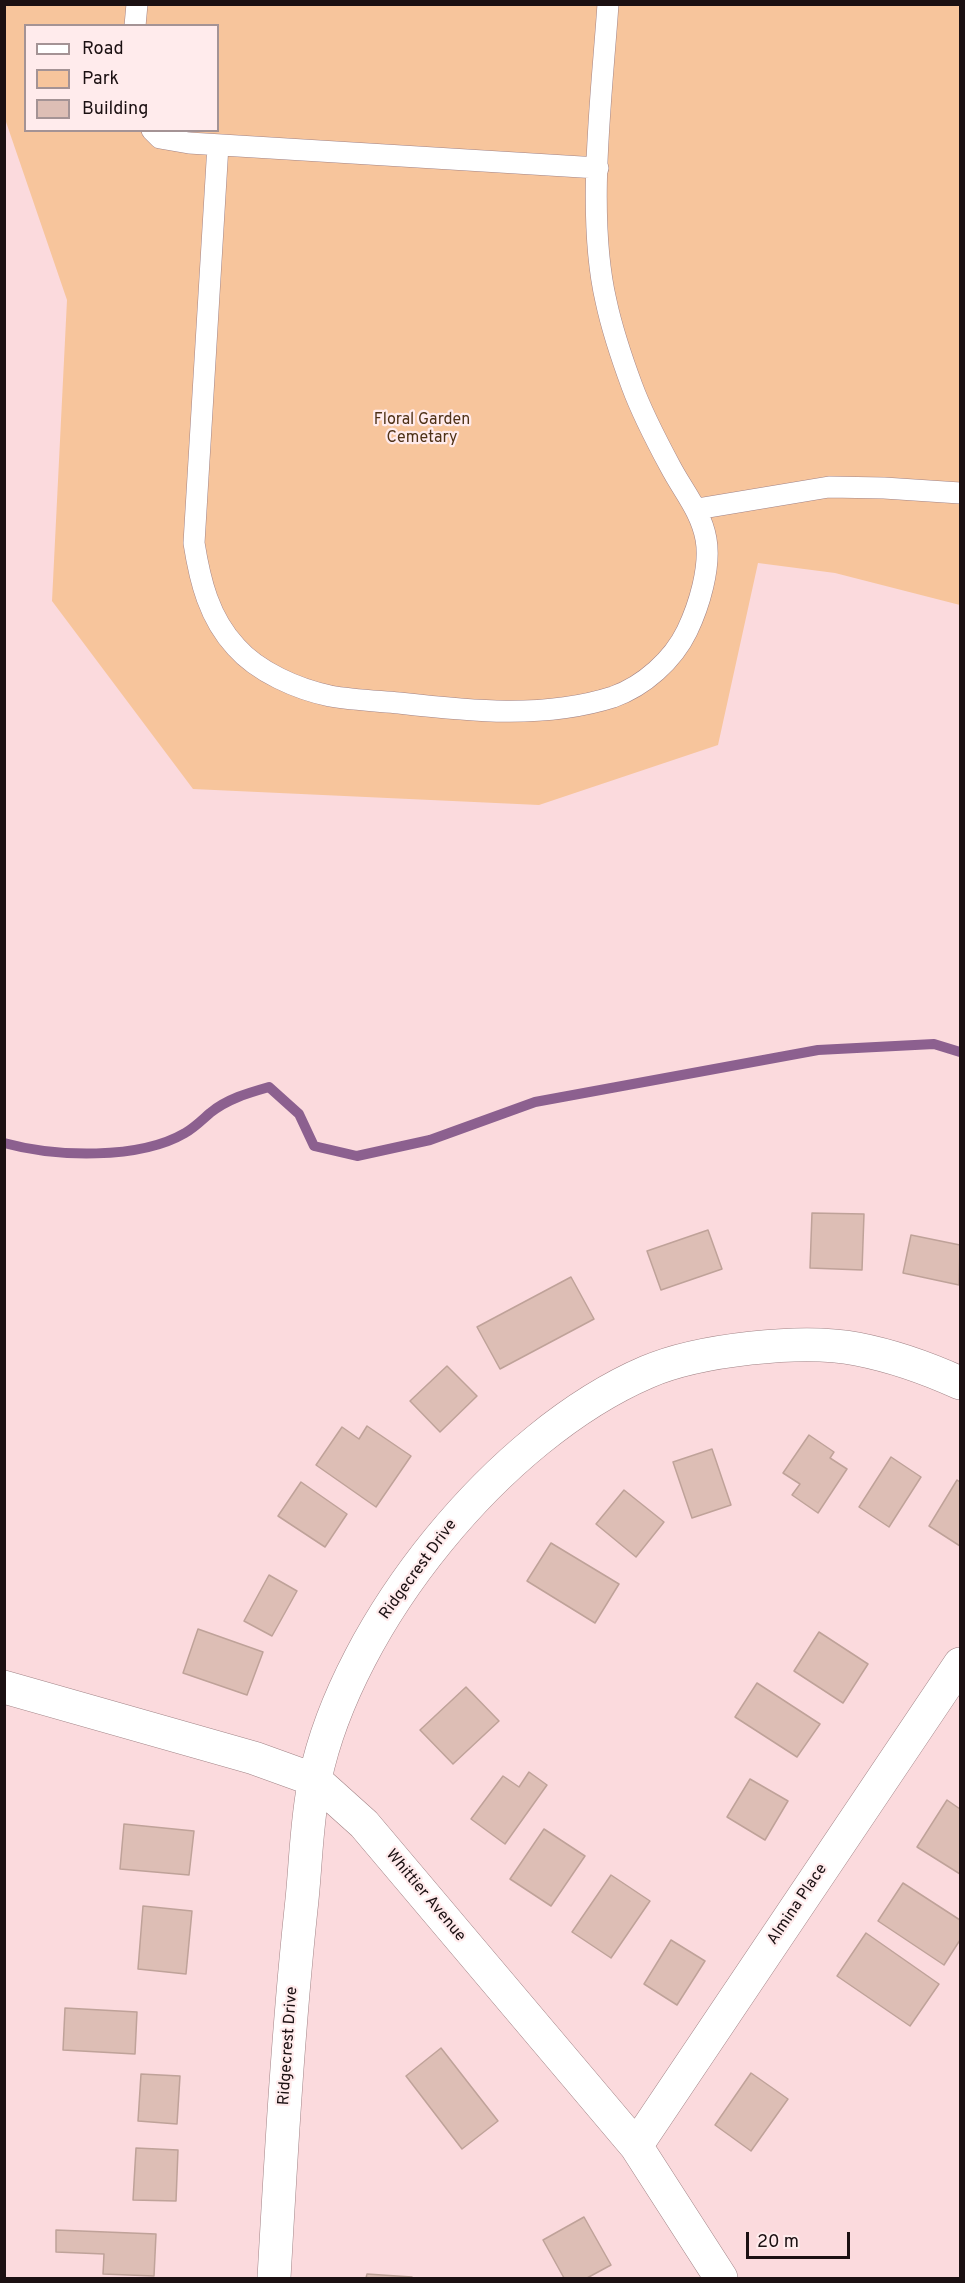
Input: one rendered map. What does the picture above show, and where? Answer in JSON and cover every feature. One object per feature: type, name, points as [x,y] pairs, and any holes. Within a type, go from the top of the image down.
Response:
[{"type":"street","name":"Ridgecrest Drive","points":[[274,2278],[290,2019],[315,1780],[329,1732],[358,1662],[394,1599],[438,1541],[486,1486],[553,1427],[600,1395],[650,1371],[720,1351],[784,1346],[853,1348],[915,1363],[960,1383]]},
{"type":"street","name":"Almina Place","points":[[636,2146],[960,1664]]},
{"type":"street","name":"Whittier Avenue","points":[[4,1687],[254,1758],[315,1780],[364,1824],[636,2146],[721,2278]]},
{"type":"lane","points":[[135,24],[137,4]]},
{"type":"lane","points":[[218,145],[194,543],[201,588],[217,622],[236,648],[258,665],[298,686],[330,696],[485,712],[567,707],[615,696],[660,670],[687,632],[704,579],[706,541],[697,509],[671,468],[632,388],[605,300],[598,236],[598,168],[608,4]]},
{"type":"lane","points":[[154,132],[160,138],[218,145],[598,168]]},
{"type":"lane","points":[[697,509],[829,487],[960,493]]},
{"type":"green space","name":"Floral Garden Cemetary","points":[[4,5],[960,5],[960,605],[835,573],[758,563],[718,745],[539,805],[193,789],[52,601],[67,300],[5,119]]},
{"type":"building","points":[[812,1213],[864,1214],[862,1270],[810,1268]]},
{"type":"building","points":[[708,1230],[722,1269],[661,1290],[647,1251]]},
{"type":"building","points":[[911,1235],[960,1245],[959,1285],[903,1273]]},
{"type":"building","points":[[571,1277],[594,1319],[500,1369],[477,1327]]},
{"type":"building","points":[[447,1366],[477,1396],[440,1432],[410,1401]]},
{"type":"building","points":[[367,1426],[411,1456],[376,1507],[316,1465],[342,1427],[359,1439]]},
{"type":"building","points":[[809,1435],[834,1452],[830,1458],[847,1469],[818,1513],[792,1495],[800,1484],[783,1473]]},
{"type":"building","points":[[712,1449],[731,1505],[692,1518],[673,1462]]},
{"type":"building","points":[[891,1457],[921,1477],[889,1527],[859,1507]]},
{"type":"building","points":[[957,1480],[960,1482],[960,1546],[929,1526]]},
{"type":"building","points":[[301,1482],[347,1514],[325,1547],[278,1516]]},
{"type":"building","points":[[624,1490],[664,1522],[636,1557],[596,1524]]},
{"type":"building","points":[[551,1543],[619,1584],[595,1623],[527,1581]]},
{"type":"building","points":[[269,1575],[297,1591],[272,1636],[244,1621]]},
{"type":"building","points":[[198,1629],[263,1652],[247,1695],[183,1673]]},
{"type":"building","points":[[819,1632],[868,1664],[843,1703],[794,1671]]},
{"type":"building","points":[[757,1683],[820,1724],[797,1757],[735,1717]]},
{"type":"building","points":[[466,1687],[499,1721],[453,1764],[420,1730]]},
{"type":"building","points":[[529,1772],[547,1785],[505,1844],[471,1819],[503,1776],[519,1787]]},
{"type":"building","points":[[750,1779],[788,1801],[765,1840],[727,1817]]},
{"type":"building","points":[[947,1800],[960,1809],[960,1874],[917,1847]]},
{"type":"building","points":[[124,1824],[194,1831],[189,1875],[120,1869]]},
{"type":"building","points":[[544,1829],[585,1856],[551,1906],[510,1879]]},
{"type":"building","points":[[611,1875],[650,1901],[611,1958],[572,1932]]},
{"type":"building","points":[[903,1883],[960,1920],[960,1940],[944,1965],[878,1921]]},
{"type":"building","points":[[143,1906],[192,1911],[186,1974],[138,1969]]},
{"type":"building","points":[[866,1933],[939,1984],[910,2026],[837,1976]]},
{"type":"building","points":[[671,1940],[705,1961],[677,2005],[644,1984]]},
{"type":"building","points":[[65,2008],[137,2012],[135,2054],[63,2050]]},
{"type":"building","points":[[441,2048],[498,2121],[462,2149],[406,2076]]},
{"type":"building","points":[[751,2073],[788,2099],[751,2151],[715,2125]]},
{"type":"building","points":[[141,2074],[180,2076],[177,2124],[138,2121]]},
{"type":"building","points":[[136,2148],[178,2150],[176,2201],[133,2200]]},
{"type":"building","points":[[584,2217],[611,2265],[587,2278],[564,2278],[543,2240]]},
{"type":"building","points":[[56,2230],[156,2234],[154,2276],[103,2274],[104,2254],[56,2252]]},
{"type":"building","points":[[367,2274],[412,2277],[412,2278],[366,2278]]},
{"type":"waterway","points":[[4,1143],[25,1148],[72,1153],[121,1152],[144,1148],[166,1142],[185,1133],[231,1100],[269,1087],[299,1114],[314,1146],[357,1156],[430,1140],[535,1102],[818,1050],[934,1044],[960,1052]]}]
